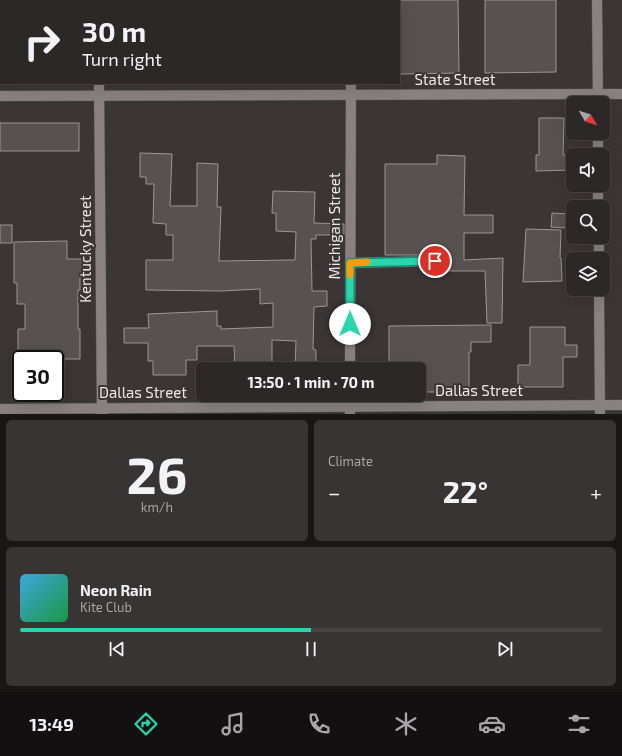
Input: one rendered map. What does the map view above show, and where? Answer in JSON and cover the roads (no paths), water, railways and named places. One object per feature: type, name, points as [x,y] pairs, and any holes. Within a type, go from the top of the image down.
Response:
[{"type":"street","points":[[597,0],[598,96]]},
{"type":"street","name":"Kentucky Street","points":[[99,84],[102,411]]},
{"type":"street","name":"Michigan Street","points":[[350,84],[350,362]]},
{"type":"street","name":"State Street","points":[[610,96],[622,94]]},
{"type":"street","name":"State Street","points":[[0,96],[350,95],[566,98]]},
{"type":"street","points":[[350,263],[435,261]]},
{"type":"street","points":[[599,296],[600,410]]},
{"type":"street","name":"Dallas Street","points":[[0,409],[102,411],[600,410],[622,405]]}]
